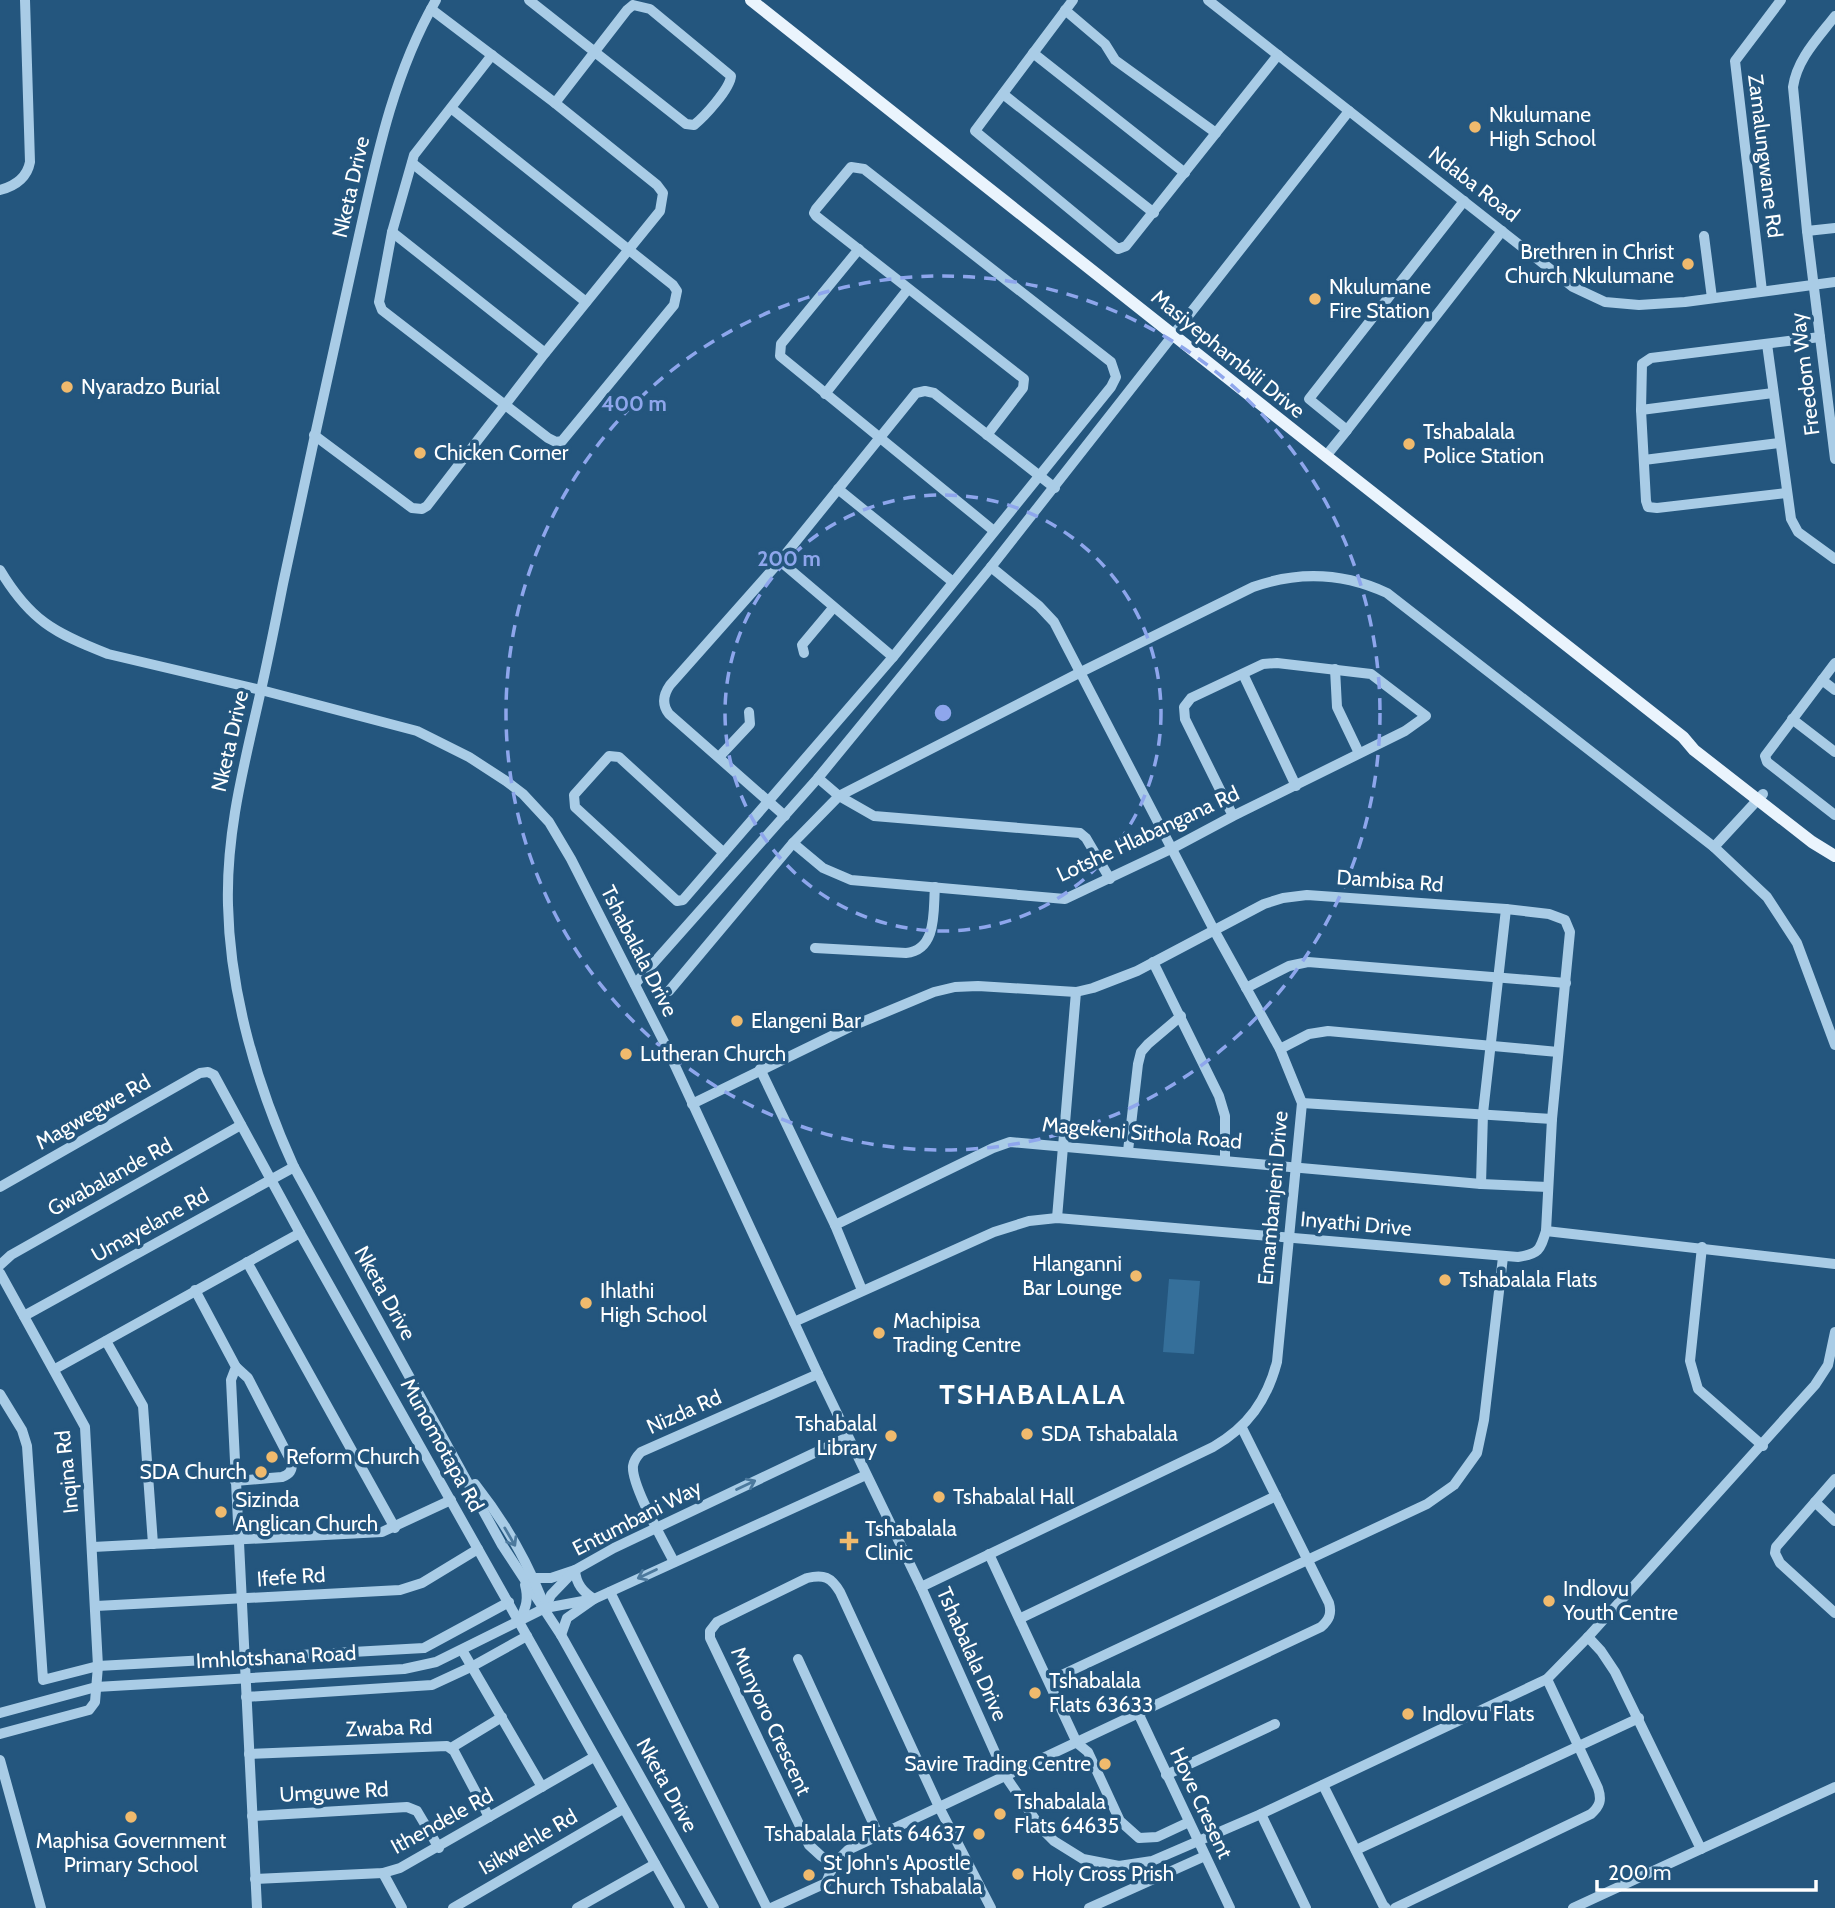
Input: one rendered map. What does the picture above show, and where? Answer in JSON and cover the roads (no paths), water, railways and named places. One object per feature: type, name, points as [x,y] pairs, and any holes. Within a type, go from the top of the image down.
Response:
[{"type":"main road","name":"Masiyephambili Drive","points":[[751,0],[1683,737],[1699,743],[1760,797],[1817,836],[1830,852]]},
{"type":"street","points":[[0,190],[22,179],[30,162],[25,0]]},
{"type":"street","points":[[529,0],[594,51],[690,125],[701,118],[731,82],[731,76],[672,26],[643,6],[633,5],[594,51],[555,103]]},
{"type":"street","points":[[1073,0],[975,131],[1118,249],[1126,246],[1154,213],[1278,55]]},
{"type":"street","name":"Ndaba Road","points":[[1208,0],[1573,287],[1593,298],[1605,302],[1639,304],[1712,298],[1835,282]]},
{"type":"street","name":"Zamalungwane Rd","points":[[1762,291],[1735,61],[1781,0]]},
{"type":"street","points":[[314,435],[412,508],[422,509],[660,211],[663,198],[660,189],[492,55],[434,4]]},
{"type":"street","name":"Nketa Drive","points":[[434,4],[412,46],[385,124],[314,435],[233,815],[228,868],[229,923],[239,995],[259,1077],[271,1114],[294,1167],[502,1545],[529,1579],[714,1908]]},
{"type":"street","points":[[1065,10],[1105,44],[1115,60],[1216,133]]},
{"type":"street","name":"Freedom Way","points":[[1835,16],[1802,60],[1793,88],[1807,231],[1835,459]]},
{"type":"street","points":[[1033,53],[1185,173]]},
{"type":"street","points":[[451,108],[676,288],[674,305],[566,438],[556,442],[551,441],[381,308],[379,296],[392,232],[416,150],[492,55]]},
{"type":"street","points":[[1003,94],[1154,213]]},
{"type":"street","points":[[635,984],[818,778],[991,567],[1349,111]]},
{"type":"street","points":[[412,163],[586,302]]},
{"type":"street","points":[[724,853],[619,757],[609,756],[573,795],[576,807],[677,901],[683,900],[724,853],[770,800],[892,657],[1111,387],[1116,377],[1114,366],[864,169],[854,166],[814,213],[1024,379],[1023,388],[986,435]]},
{"type":"street","points":[[1347,430],[1309,399],[1464,201]]},
{"type":"street","points":[[1807,231],[1835,228]]},
{"type":"street","points":[[1325,456],[1503,231]]},
{"type":"street","points":[[392,232],[545,353]]},
{"type":"street","points":[[1704,236],[1712,298]]},
{"type":"street","points":[[859,249],[779,348],[782,359],[994,531]]},
{"type":"street","points":[[825,394],[908,289]]},
{"type":"street","points":[[1786,493],[1651,509],[1646,505],[1641,368],[1643,361],[1647,359],[1820,337]]},
{"type":"street","points":[[1767,344],[1791,519],[1795,528],[1835,559]]},
{"type":"street","points":[[785,816],[770,800],[669,714],[664,705],[664,694],[670,685],[780,561],[909,398],[916,393],[934,393],[1055,488]]},
{"type":"street","points":[[1641,410],[1773,393]]},
{"type":"street","points":[[1644,460],[1779,443]]},
{"type":"street","points":[[838,489],[953,582]]},
{"type":"street","points":[[780,561],[892,657]]},
{"type":"street","name":"Emambanjeni Drive","points":[[921,1587],[1213,1447],[1242,1428],[1262,1402],[1272,1382],[1277,1362],[1302,1102],[1280,1049],[1214,930],[1054,622],[1039,606],[991,567]]},
{"type":"street","name":"Tshabalala Drive","points":[[0,570],[23,604],[44,625],[67,638],[108,654],[417,731],[469,757],[523,794],[538,810],[559,838],[635,984],[921,1587],[1006,1777],[1041,1828],[1054,1841],[1083,1859],[1119,1866],[1138,1865],[1261,1814],[1547,1679]]},
{"type":"street","points":[[669,991],[793,843],[839,796],[1079,673],[1264,583],[1318,575],[1355,580],[1387,593],[1714,847],[1767,897],[1788,927],[1807,965],[1835,1045]]},
{"type":"street","points":[[804,653],[802,645],[834,608]]},
{"type":"street","points":[[1233,816],[1183,713],[1191,698],[1269,663],[1335,669],[1337,707],[1359,753]]},
{"type":"street","points":[[1835,663],[1765,754],[1765,758],[1835,815]]},
{"type":"street","name":"Lotshe Hlabangana Rd","points":[[793,843],[823,867],[851,880],[1065,899],[1297,786],[1405,731],[1426,716],[1371,674],[1335,669]]},
{"type":"street","points":[[1243,674],[1297,786]]},
{"type":"street","points":[[1822,680],[1835,690]]},
{"type":"street","points":[[719,757],[750,724],[749,712]]},
{"type":"street","points":[[1792,719],[1835,752]]},
{"type":"street","points":[[818,778],[867,814],[882,818],[1080,833],[1086,838],[1110,878]]},
{"type":"street","points":[[1714,847],[1760,797]]},
{"type":"street","points":[[815,948],[906,953],[918,950],[929,939],[932,930],[935,887]]},
{"type":"street","name":"Dambisa Rd","points":[[1076,992],[1107,983],[1264,904],[1292,896],[1549,914],[1568,923],[1570,932],[1566,983]]},
{"type":"street","points":[[1480,1184],[1483,1113],[1506,909]]},
{"type":"street","points":[[1246,988],[1289,966],[1308,961],[1566,983],[1552,1119],[1546,1230],[1835,1264]]},
{"type":"street","points":[[1153,962],[1213,1084],[1225,1116],[1225,1160]]},
{"type":"street","points":[[692,1104],[760,1069],[891,1009],[946,989],[1008,987],[1076,992],[1057,1219]]},
{"type":"street","points":[[1128,1151],[1141,1052],[1181,1016]]},
{"type":"street","points":[[1280,1049],[1309,1034],[1328,1031],[1558,1052]]},
{"type":"street","points":[[760,1069],[835,1225],[862,1290]]},
{"type":"street","name":"Munomotapa Rd","points":[[206,1072],[214,1075],[680,1908]]},
{"type":"street","name":"Magwegwe Rd","points":[[0,1187],[206,1072]]},
{"type":"street","points":[[1302,1102],[1552,1119]]},
{"type":"street","name":"Gwabalande Rd","points":[[0,1265],[11,1255],[241,1125]]},
{"type":"street","name":"Magekeni Sithola Road","points":[[835,1225],[993,1147],[1010,1142],[1480,1184],[1548,1187]]},
{"type":"street","name":"Umayelane Rd","points":[[24,1316],[294,1167]]},
{"type":"street","name":"Inyathi Drive","points":[[794,1322],[994,1232],[1029,1221],[1057,1219],[1503,1257],[1530,1256],[1541,1246],[1546,1230]]},
{"type":"street","points":[[55,1369],[300,1233]]},
{"type":"street","points":[[1702,1247],[1690,1361],[1693,1379],[1698,1389],[1763,1446]]},
{"type":"street","points":[[1049,1681],[1442,1496],[1470,1466],[1477,1453],[1484,1420],[1503,1257]]},
{"type":"street","points":[[247,1262],[395,1528]]},
{"type":"street","name":"Inqina Rd","points":[[0,1273],[55,1369],[86,1431],[96,1606],[96,1687]]},
{"type":"street","points":[[195,1290],[236,1367],[248,1378],[292,1463],[288,1475],[282,1478],[235,1481]]},
{"type":"street","points":[[1395,1908],[1591,1814],[1600,1803],[1601,1797],[1547,1679],[1763,1446],[1831,1368],[1835,1332]]},
{"type":"street","points":[[106,1341],[143,1406],[153,1544]]},
{"type":"street","points":[[236,1367],[230,1380],[257,1908]]},
{"type":"street","name":"Nizda Rd","points":[[657,1526],[635,1481],[633,1464],[636,1457],[818,1374]]},
{"type":"street","points":[[0,1394],[22,1430],[27,1446],[43,1680],[98,1666],[424,1648],[509,1602]]},
{"type":"street","points":[[610,1592],[769,1908],[826,1883],[834,1864],[848,1850],[1139,1715],[1326,1623],[1331,1614],[1329,1603],[1242,1428]]},
{"type":"street","name":"Entumbani Way","points":[[545,1608],[551,1595],[575,1570],[657,1526],[848,1437]]},
{"type":"street","points":[[561,1635],[567,1618],[594,1599],[866,1475]]},
{"type":"street","points":[[1835,1479],[1776,1547],[1775,1553],[1780,1563],[1835,1613]]},
{"type":"street","points":[[1021,1618],[1276,1496]]},
{"type":"street","points":[[93,1546],[382,1532],[451,1500]]},
{"type":"street","points":[[1815,1502],[1835,1521]]},
{"type":"street","points":[[657,1526],[674,1562]]},
{"type":"street","name":"Ifefe Rd","points":[[96,1606],[241,1600],[412,1587],[478,1549]]},
{"type":"street","points":[[989,1554],[1077,1743],[1088,1752],[1120,1821],[1139,1838],[1157,1837],[1189,1822]]},
{"type":"street","points":[[520,1621],[527,1606],[529,1579],[551,1578],[575,1570],[583,1590],[594,1599]]},
{"type":"street","name":"Munyoro Crescent","points":[[834,1864],[808,1845],[710,1638],[710,1631],[717,1622],[807,1578],[818,1575],[834,1581],[939,1807]]},
{"type":"street","points":[[545,1608],[594,1599]]},
{"type":"street","name":"Imhlotshana Road","points":[[0,1713],[96,1687],[415,1668],[462,1650],[545,1608]]},
{"type":"street","points":[[246,1697],[426,1686],[472,1666],[527,1636]]},
{"type":"street","points":[[1588,1637],[1609,1661],[1701,1849]]},
{"type":"street","points":[[462,1650],[542,1787]]},
{"type":"street","points":[[798,1659],[879,1836]]},
{"type":"street","points":[[0,1734],[89,1710],[95,1702],[96,1687]]},
{"type":"street","name":"Hove Cresent","points":[[1139,1715],[1230,1908]]},
{"type":"street","points":[[451,1748],[502,1717]]},
{"type":"street","points":[[1356,1850],[1639,1718]]},
{"type":"street","points":[[1166,1775],[1275,1724]]},
{"type":"street","name":"Zwaba Rd","points":[[249,1754],[442,1745],[451,1748],[489,1817]]},
{"type":"street","name":"Ithendele Rd","points":[[255,1879],[383,1873],[410,1864],[594,1757]]},
{"type":"street","points":[[0,1760],[41,1908]]},
{"type":"street","points":[[1323,1785],[1382,1905],[1387,1908]]},
{"type":"street","points":[[1573,1908],[1834,1791]]},
{"type":"street","name":"Umguwe Rd","points":[[252,1816],[407,1807],[417,1811],[439,1848]]},
{"type":"street","points":[[939,1807],[991,1908]]},
{"type":"street","name":"Isikwehle Rd","points":[[453,1908],[623,1809]]},
{"type":"street","points":[[1261,1814],[1306,1908]]},
{"type":"street","points":[[1089,1908],[1205,1856]]},
{"type":"street","points":[[577,1908],[655,1864]]},
{"type":"street","points":[[383,1873],[402,1908]]},
{"type":"place","name":"Nkulumane High School","points":[[1475,127]]},
{"type":"place","name":"Brethren in Christ Church Nkulumane","points":[[1688,264]]},
{"type":"place","name":"Nkulumane Fire Station","points":[[1315,299]]},
{"type":"place","name":"Nyaradzo Burial","points":[[67,387]]},
{"type":"place","name":"Tshabalala Police Station","points":[[1409,444]]},
{"type":"place","name":"Chicken Corner","points":[[420,453]]},
{"type":"place","name":"Elangeni Bar","points":[[737,1021]]},
{"type":"place","name":"Lutheran Church","points":[[626,1054]]},
{"type":"place","name":"Hlanganni Bar Lounge","points":[[1136,1276]]},
{"type":"place","name":"Tshabalala Flats","points":[[1445,1280]]},
{"type":"place","name":"Ihlathi High School","points":[[586,1303]]},
{"type":"place","name":"Machipisa Trading Centre","points":[[879,1333]]},
{"type":"place","name":"SDA Tshabalala","points":[[1027,1434]]},
{"type":"place","name":"Tshabalal Library","points":[[891,1436]]},
{"type":"place","name":"Reform Church","points":[[272,1457]]},
{"type":"place","name":"SDA Church","points":[[261,1472]]},
{"type":"place","name":"Tshabalal Hall","points":[[939,1497]]},
{"type":"place","name":"Sizinda Anglican Church","points":[[221,1512]]},
{"type":"place","name":"Tshabalala Clinic","points":[[849,1541]]},
{"type":"place","name":"Indlovu Youth Centre","points":[[1549,1601]]},
{"type":"place","name":"Tshabalala Flats 63633","points":[[1035,1693]]},
{"type":"place","name":"Indlovu Flats","points":[[1408,1714]]},
{"type":"place","name":"Savire Trading Centre","points":[[1105,1764]]},
{"type":"place","name":"Tshabalala Flats 64635","points":[[1000,1814]]},
{"type":"place","name":"Maphisa Government Primary School","points":[[131,1817]]},
{"type":"place","name":"Tshabalala Flats 64637","points":[[979,1834]]},
{"type":"place","name":"Holy Cross Prish","points":[[1018,1874]]},
{"type":"place","name":"St John's Apostle Church Tshabalala","points":[[809,1875]]},
{"type":"district","name":"TSHABALALA","points":[[1033,1394]]}]
